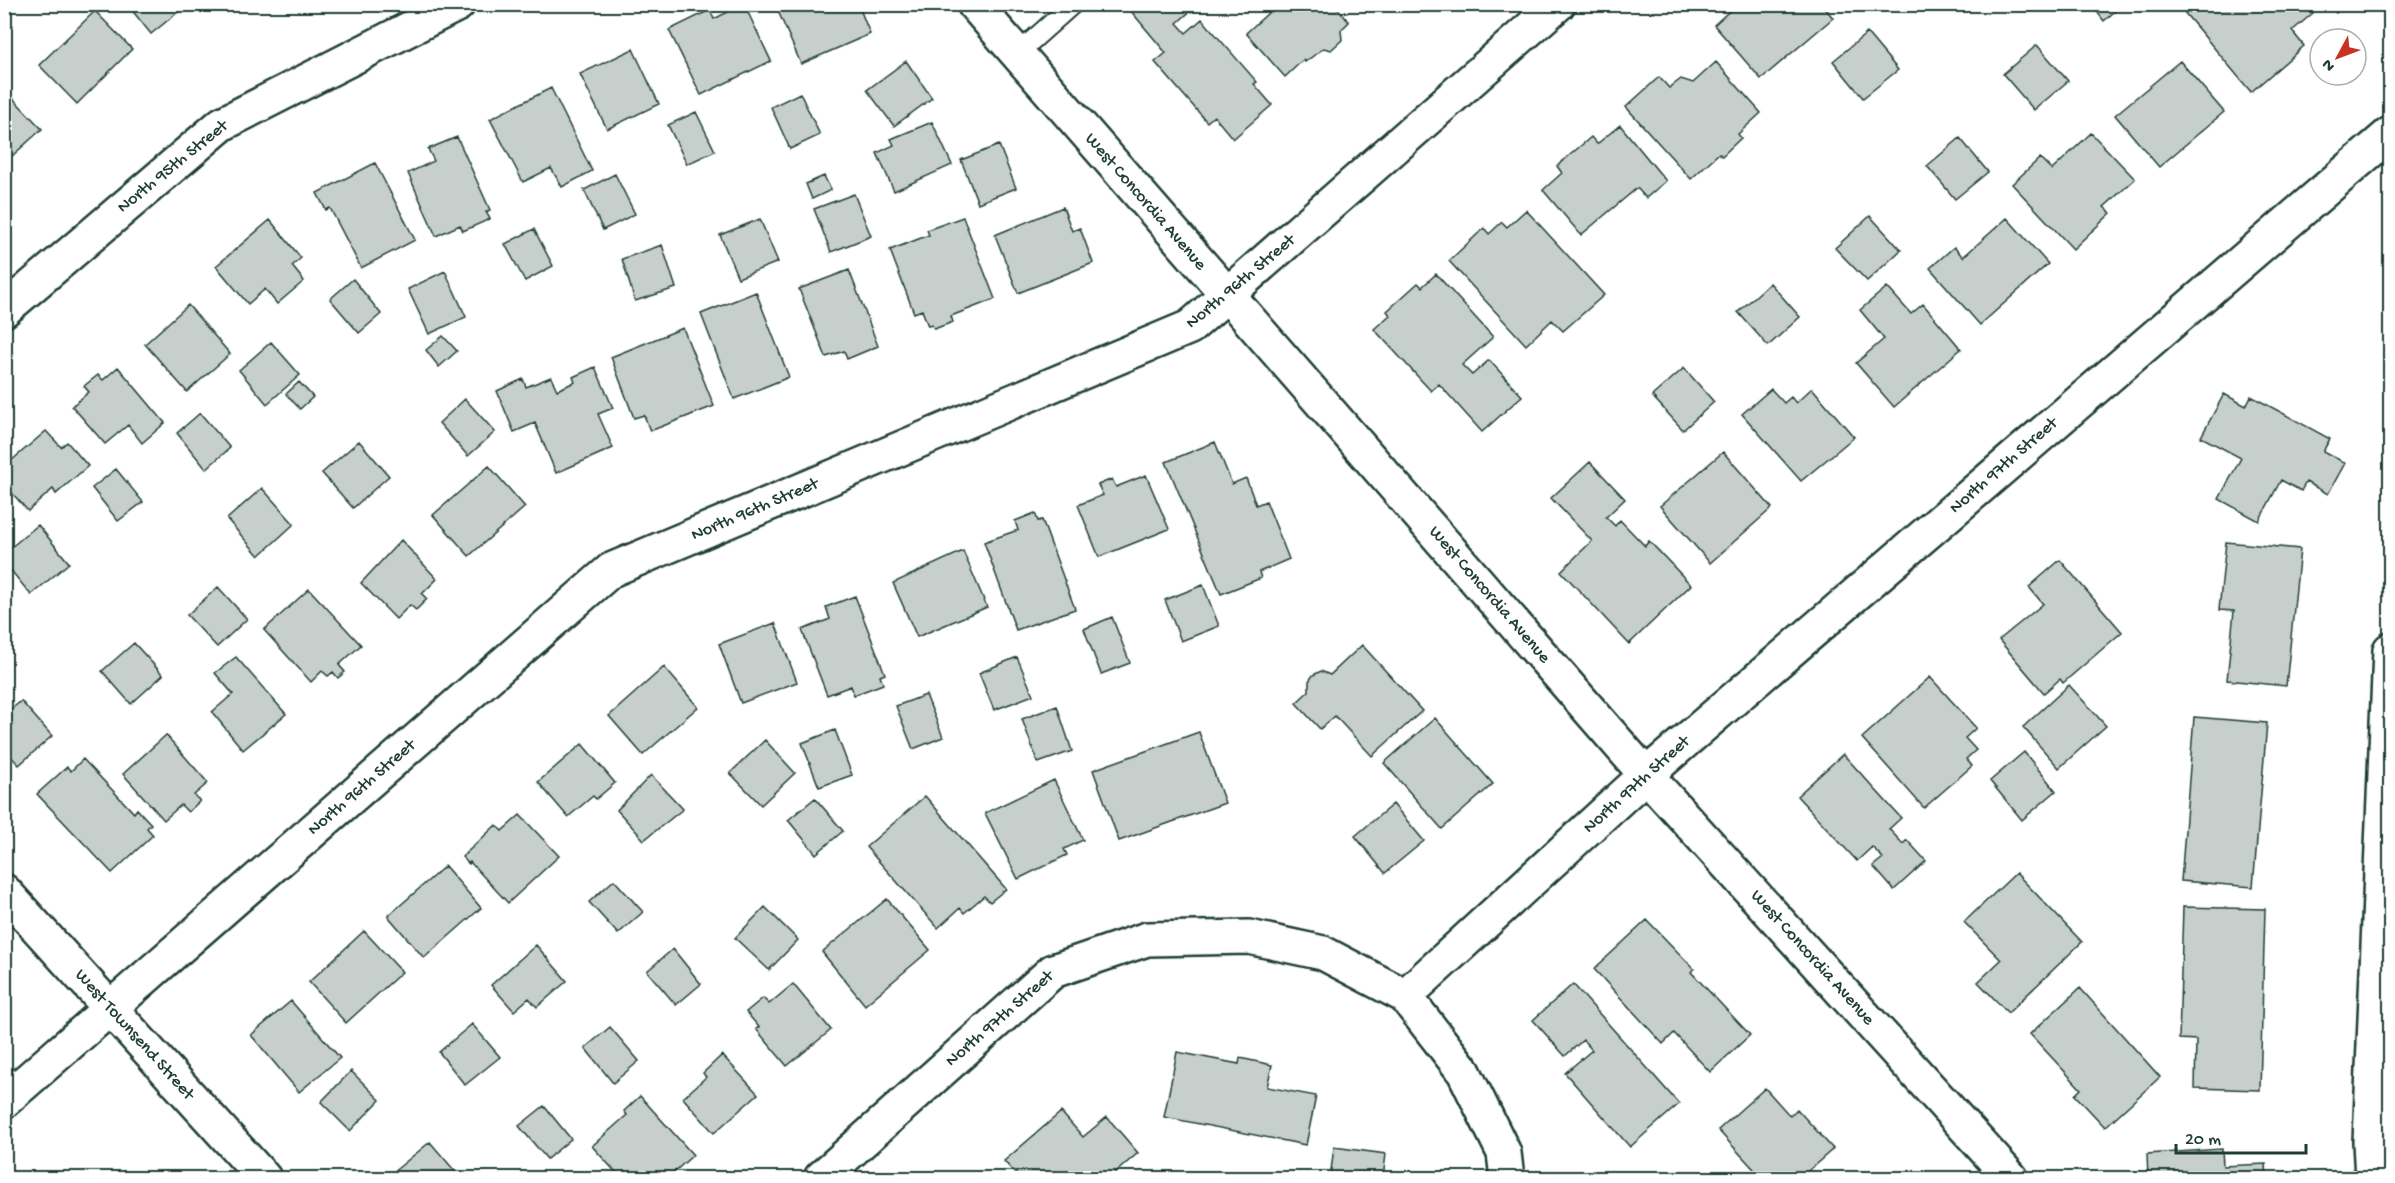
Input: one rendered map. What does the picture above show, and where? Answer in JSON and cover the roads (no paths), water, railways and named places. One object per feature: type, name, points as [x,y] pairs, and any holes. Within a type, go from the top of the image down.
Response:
[{"type":"street","name":"North 95th Street","points":[[4,310],[222,124],[458,4]]},
{"type":"street","name":"West Concordia Avenue","points":[[974,4],[1646,775],[2011,1179]]},
{"type":"street","name":"North 96th Street","points":[[4,1101],[611,570],[1190,327],[1558,4]]},
{"type":"street","name":"North 97th Street","points":[[821,1179],[1053,970],[1147,939],[1249,937],[1323,953],[1406,996],[1646,775],[2391,134]]},
{"type":"street","points":[[2372,1179],[2370,1142],[2391,650]]},
{"type":"street","name":"West Townsend Street","points":[[4,891],[264,1179]]},
{"type":"street","points":[[1406,996],[1464,1072],[1504,1152],[1508,1179]]},
{"type":"lane","points":[[1017,54],[1073,4]]}]
